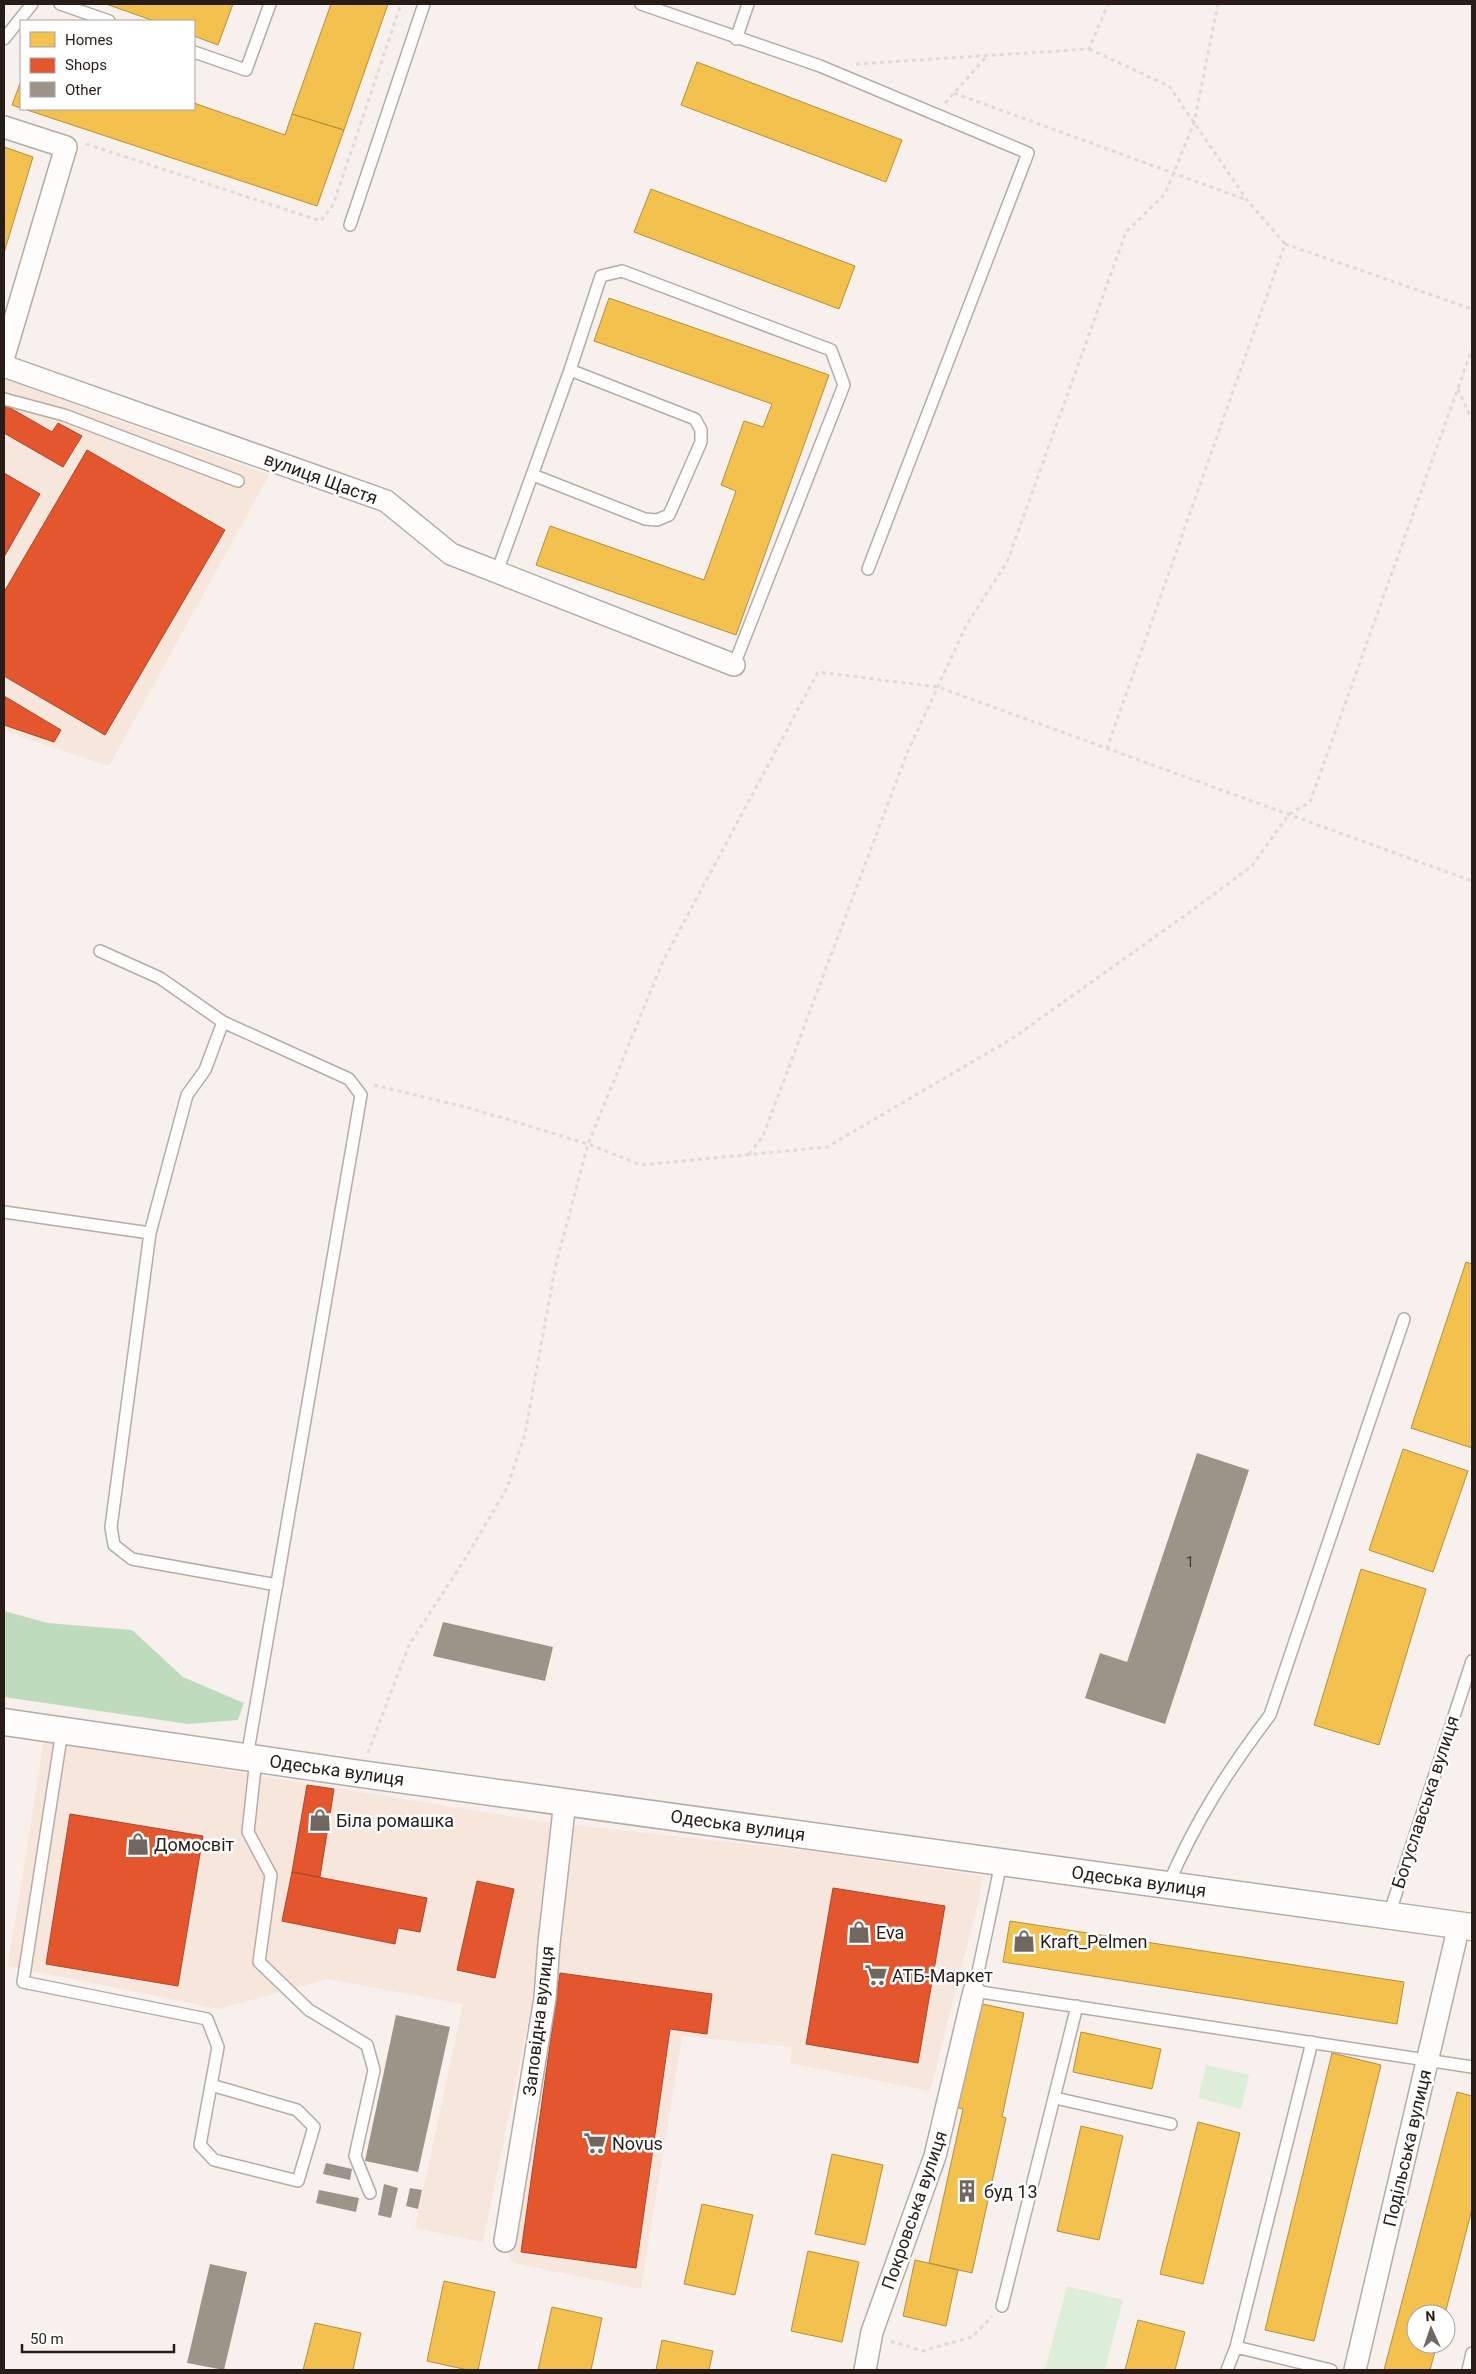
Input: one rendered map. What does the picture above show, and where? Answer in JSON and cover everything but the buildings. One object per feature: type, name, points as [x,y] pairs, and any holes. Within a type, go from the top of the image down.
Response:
[{"type":"street","points":[[4,127],[66,147],[4,356]]},
{"type":"street","name":"вулиця Щастя","points":[[4,366],[386,501],[451,554],[734,665]]},
{"type":"street","name":"Одеська вулиця","points":[[4,1722],[361,1774],[565,1800],[1000,1863],[1466,1926]]},
{"type":"street","name":"Заповідна вулиця","points":[[505,2241],[545,1998],[548,1943],[565,1800]]},
{"type":"street","name":"Подільська вулиця","points":[[1355,2370],[1428,2060],[1466,1926]]},
{"type":"street","name":"Покровська вулиця","points":[[865,2370],[872,2332],[935,2156],[974,1991]]},
{"type":"lane","points":[[4,39],[32,4]]},
{"type":"lane","points":[[60,4],[106,20]]},
{"type":"lane","points":[[195,52],[246,70],[270,4]]},
{"type":"lane","points":[[350,225],[424,4]]},
{"type":"lane","points":[[641,4],[820,66],[1028,153],[868,569]]},
{"type":"lane","points":[[736,38],[748,4]]},
{"type":"lane","points":[[497,572],[570,370],[601,276],[622,271],[831,350],[844,385],[734,665]]},
{"type":"lane","points":[[532,475],[645,520],[657,520],[668,515],[701,442],[700,430],[695,419],[570,370]]},
{"type":"lane","points":[[4,399],[64,415],[238,481]]},
{"type":"lane","points":[[100,951],[160,978],[223,1022],[349,1079],[361,1095],[277,1585],[252,1758],[248,1832],[270,1875],[258,1962],[309,2010],[367,2045],[374,2070],[355,2156],[370,2194]]},
{"type":"lane","points":[[223,1022],[205,1070],[187,1095],[150,1234],[111,1527],[114,1545],[132,1560],[277,1585]]},
{"type":"lane","points":[[4,1212],[150,1234]]},
{"type":"lane","points":[[1168,1885],[1185,1845],[1232,1765],[1270,1715],[1404,1318]]},
{"type":"lane","name":"Богуславська вулиця","points":[[1388,1915],[1472,1661]]},
{"type":"lane","points":[[62,1731],[23,1982],[207,2019],[218,2047],[211,2085],[200,2145],[214,2160],[298,2181],[314,2127],[297,2110],[211,2085]]},
{"type":"lane","points":[[1000,1863],[974,1991],[1472,2067]]},
{"type":"lane","points":[[1002,2306],[1077,2006]]},
{"type":"lane","points":[[1227,2370],[1236,2346],[1312,2042]]},
{"type":"lane","points":[[1055,2098],[1171,2124]]},
{"type":"lane","points":[[1236,2346],[1331,2370]]},
{"type":"lane","points":[[1468,2370],[1472,2353]]},
{"type":"path","points":[[66,147],[83,143],[321,221],[333,205],[401,4]]},
{"type":"path","points":[[1089,49],[1108,4]]},
{"type":"path","points":[[748,1155],[763,1136],[907,754],[967,624],[1007,562],[1126,232],[1165,194],[1194,123],[1218,4]]},
{"type":"path","points":[[820,66],[1089,49],[1169,86],[1247,200],[1285,244],[1472,309]]},
{"type":"path","points":[[935,114],[988,55]]},
{"type":"path","points":[[954,93],[1247,200]]},
{"type":"path","points":[[1107,748],[1285,244]]},
{"type":"path","points":[[349,1079],[474,1109],[588,1144],[641,1166],[827,1147],[1013,1038],[1252,866],[1289,814],[1310,802],[1472,349]]},
{"type":"path","points":[[1458,388],[1472,420]]},
{"type":"path","points":[[361,1774],[409,1645],[465,1560],[507,1488],[525,1434],[555,1268],[588,1144],[663,961],[818,672],[938,687],[1472,881]]},
{"type":"path","points":[[872,2332],[888,2340],[922,2351],[972,2337],[1002,2306]]},
{"type":"shaded area","points":[[4,379],[269,475],[109,766],[4,731]]},
{"type":"shaded area","points":[[44,1741],[552,1823],[539,1968],[483,2242],[415,2228],[463,2004],[328,1979],[219,2009],[8,1966]]},
{"type":"shaded area","points":[[575,1825],[817,1852],[983,1876],[976,1911],[930,2091],[790,2063],[792,2047],[682,2036],[641,2289],[518,2264],[509,2259],[553,1994]]},
{"type":"green space","points":[[4,1611],[48,1623],[132,1630],[183,1677],[244,1703],[238,1720],[188,1724],[4,1697]]},
{"type":"green space","points":[[1206,2065],[1249,2075],[1241,2109],[1198,2098]]},
{"type":"green space","points":[[1067,2286],[1123,2300],[1105,2370],[1045,2370]]},
{"type":"place","name":"Біла ромашка","points":[[320,1820]]},
{"type":"place","name":"Домосвіт","points":[[138,1844]]},
{"type":"place","name":"Eva","points":[[859,1932]]},
{"type":"place","name":"Kraft_Pelmen","points":[[1024,1941]]},
{"type":"place","name":"АТБ-Маркет","points":[[876,1975]]},
{"type":"place","name":"Novus","points":[[595,2143]]},
{"type":"place","name":"буд 13","points":[[967,2191]]}]
